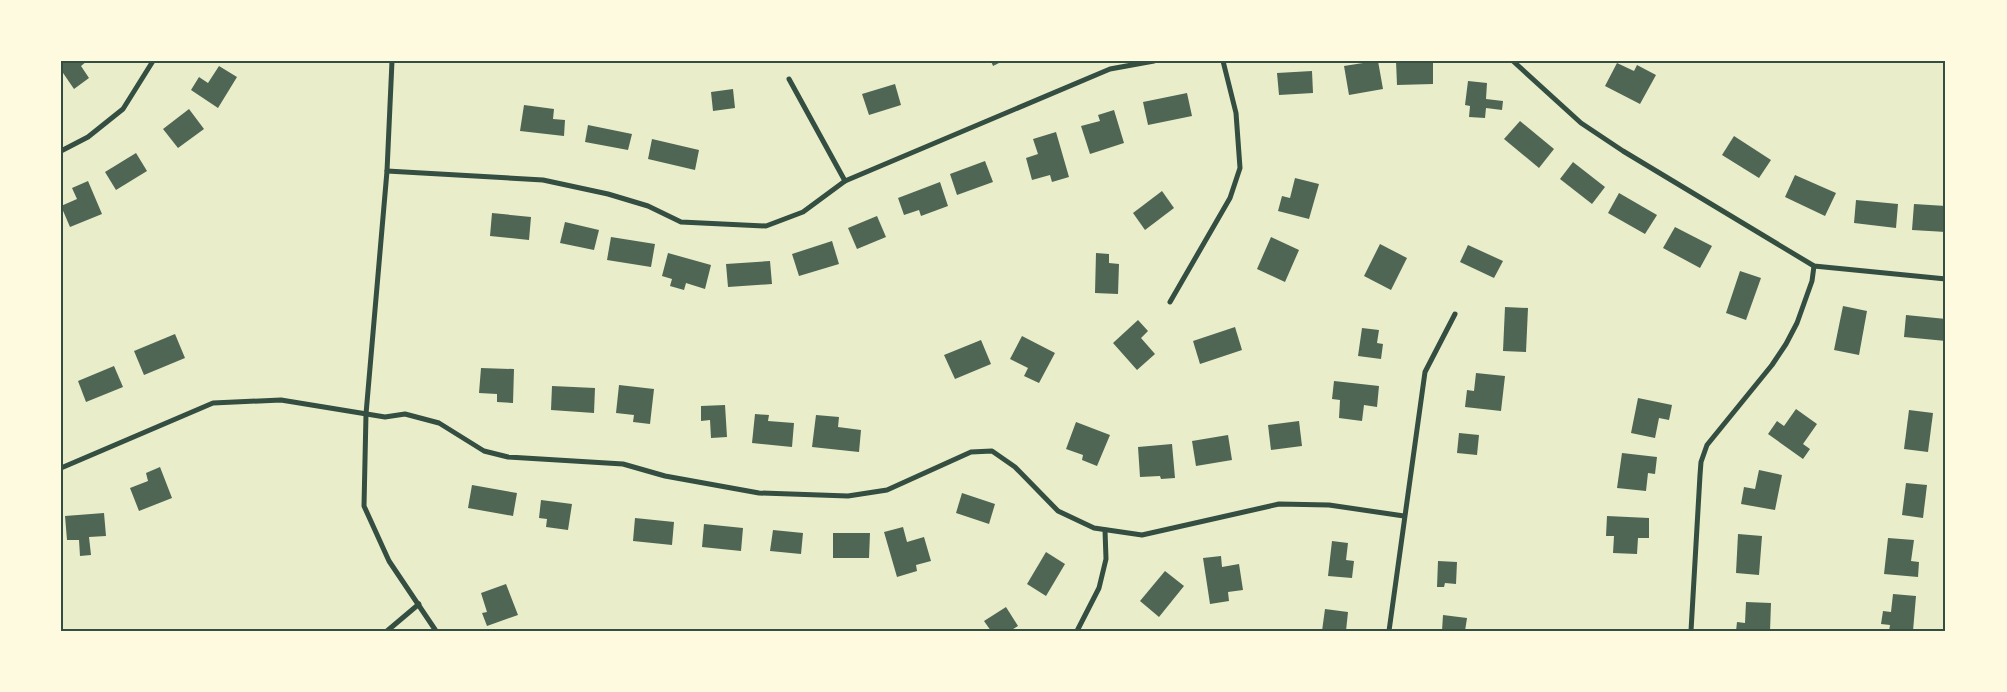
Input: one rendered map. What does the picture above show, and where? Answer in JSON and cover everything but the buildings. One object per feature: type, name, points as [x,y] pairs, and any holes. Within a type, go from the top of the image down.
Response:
[{"type":"street","points":[[61,151],[88,137],[123,110],[153,61]]},
{"type":"street","points":[[392,61],[387,170],[366,414],[364,506],[389,561],[436,631]]},
{"type":"street","points":[[387,170],[543,180],[608,194],[648,206],[681,222],[730,226],[766,226],[803,212],[845,181],[1110,69],[1154,61]]},
{"type":"street","points":[[1170,302],[1230,198],[1240,168],[1236,113],[1223,61]]},
{"type":"street","points":[[1512,61],[1581,123],[1609,142],[1814,266],[1946,279]]},
{"type":"street","points":[[789,79],[845,181]]},
{"type":"street","points":[[1691,631],[1700,475],[1707,445],[1772,365],[1786,344],[1797,323],[1812,281],[1814,266]]},
{"type":"street","points":[[1389,631],[1426,372],[1455,314]]},
{"type":"street","points":[[61,468],[213,402],[281,400],[366,414],[385,416],[405,414],[439,422],[484,451],[508,457],[623,464],[665,476],[759,493],[848,496],[887,490],[971,452],[992,451],[1015,467],[1058,511],[1094,528],[1142,535],[1279,504],[1329,505],[1404,516]]},
{"type":"street","points":[[1077,631],[1099,588],[1106,559],[1105,530]]},
{"type":"street","points":[[387,631],[419,604]]}]
